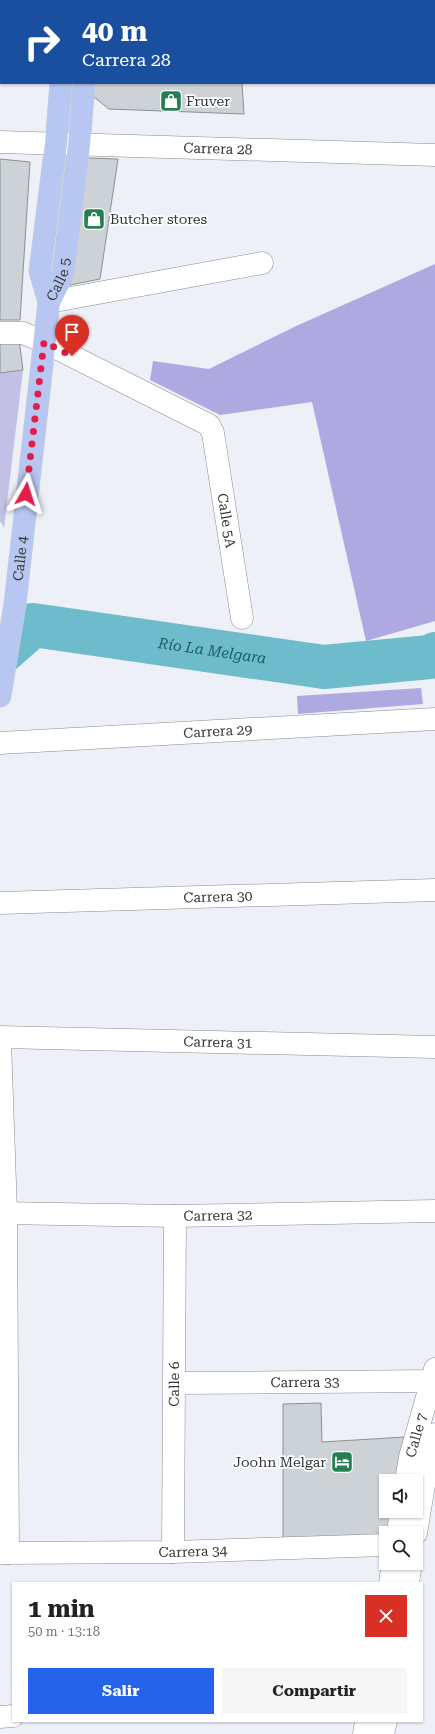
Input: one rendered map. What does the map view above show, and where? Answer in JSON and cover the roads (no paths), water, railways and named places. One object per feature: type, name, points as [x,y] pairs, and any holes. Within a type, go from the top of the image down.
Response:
[{"type":"main road","name":"Calle 5","points":[[49,302],[40,271],[56,144],[61,84]]},
{"type":"main road","name":"Calle 5","points":[[49,302],[63,274],[84,84]]},
{"type":"main road","name":"Calle 4","points":[[0,696],[15,604],[49,302]]},
{"type":"street","name":"Carrera 28","points":[[0,142],[435,155]]},
{"type":"street","points":[[49,302],[262,262]]},
{"type":"street","points":[[0,333],[23,333],[44,342]]},
{"type":"street","name":"Calle 5A","points":[[44,342],[209,425],[213,433],[242,618]]},
{"type":"street","name":"Carrera 29","points":[[0,744],[435,719]]},
{"type":"street","name":"Carrera 30","points":[[0,903],[435,890]]},
{"type":"street","name":"Carrera 31","points":[[0,1037],[435,1046]]},
{"type":"street","points":[[0,1042],[3,1212],[4,1553]]},
{"type":"street","name":"Carrera 32","points":[[3,1212],[175,1216],[435,1211]]},
{"type":"street","name":"Calle 6","points":[[173,1552],[175,1216]]},
{"type":"street","name":"Carrera 33","points":[[175,1383],[433,1377]]},
{"type":"street","name":"Calle 7","points":[[407,1474],[410,1457],[433,1377]]},
{"type":"street","name":"Calle 7","points":[[418,1526],[432,1462],[435,1434]]},
{"type":"street","name":"Carrera 34","points":[[4,1553],[173,1552],[379,1545]]},
{"type":"street","points":[[390,1582],[392,1570]]},
{"type":"street","points":[[408,1582],[410,1570]]},
{"type":"street","points":[[0,1717],[12,1716]]},
{"type":"street","points":[[364,1734],[366,1722]]},
{"type":"street","points":[[383,1734],[386,1722]]},
{"type":"waterway","name":"Río La Melgara","points":[[0,654],[33,625],[324,667],[430,657],[435,654]]},
{"type":"place","name":"Fruver","points":[[171,101]]},
{"type":"place","name":"Butcher stores","points":[[94,219]]},
{"type":"place","name":"Joohn Melgar","points":[[342,1462]]}]
